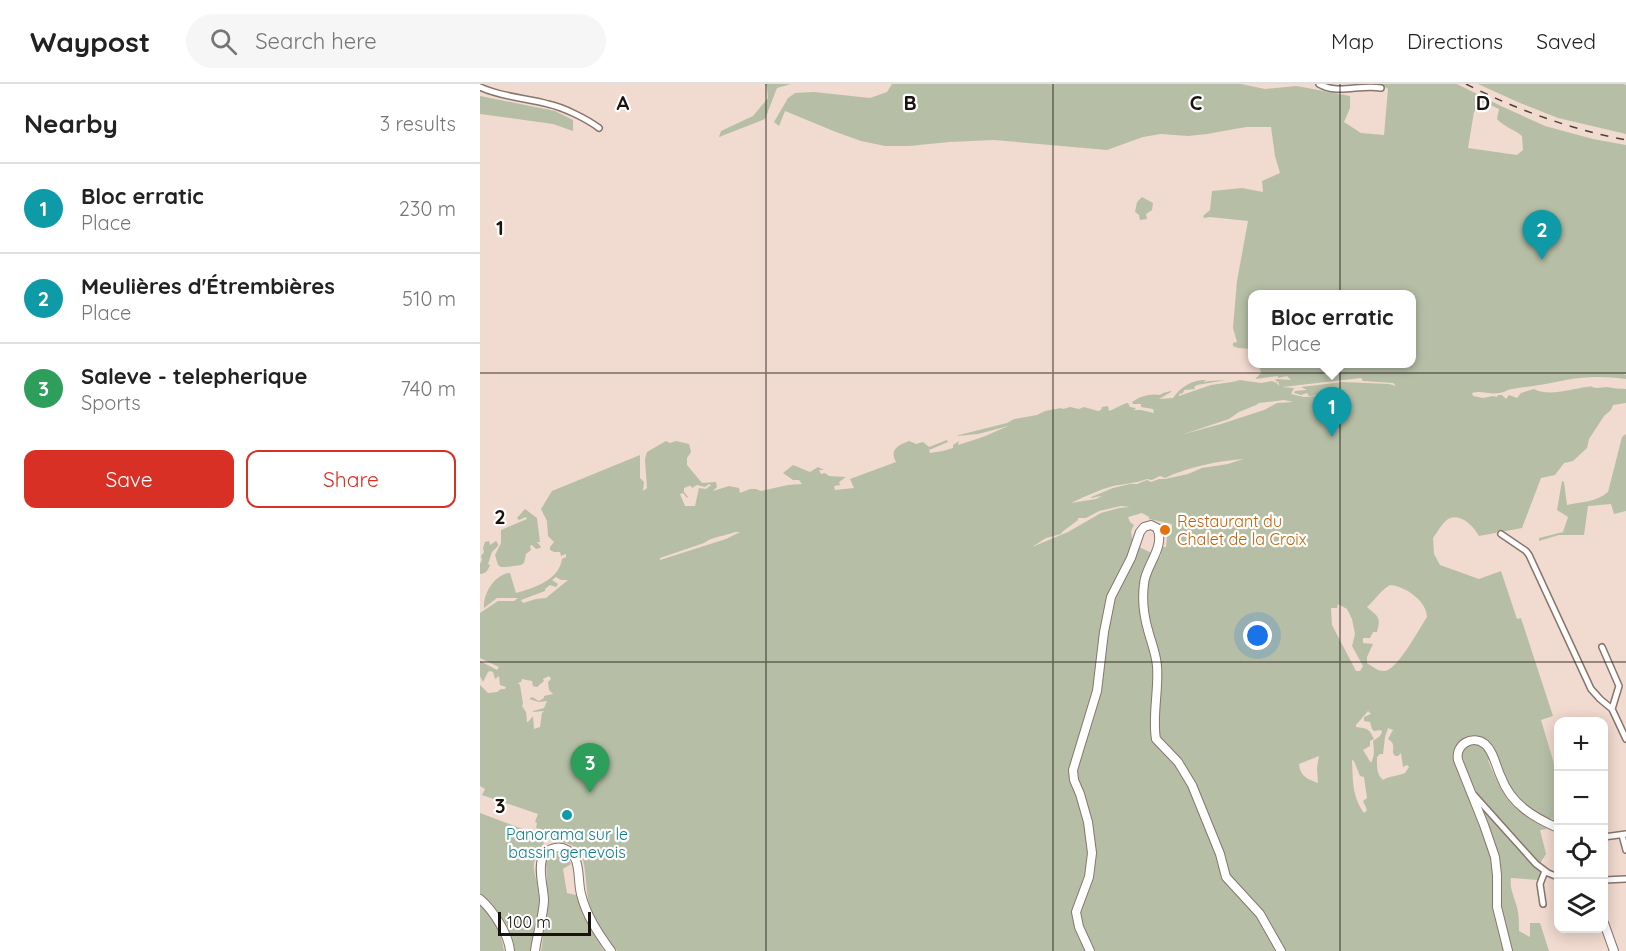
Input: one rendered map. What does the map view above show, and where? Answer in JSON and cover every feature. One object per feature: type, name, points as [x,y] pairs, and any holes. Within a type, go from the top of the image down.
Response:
[{"type":"street","points":[[1319,84],[1333,89],[1381,88]]},
{"type":"street","points":[[480,87],[551,104],[599,128]]},
{"type":"street","points":[[1090,951],[1079,927],[1076,912],[1089,877],[1092,853],[1088,822],[1074,780],[1073,770],[1096,691],[1108,605],[1131,558],[1140,532],[1144,527],[1151,525],[1158,530],[1159,536],[1155,554],[1146,574],[1144,602],[1157,667],[1156,740],[1178,762],[1192,785],[1220,854],[1226,877],[1260,914],[1281,951]]},
{"type":"street","points":[[1501,534],[1529,555],[1591,689],[1612,709],[1626,739]]},
{"type":"street","points":[[1602,647],[1619,686],[1612,709]]},
{"type":"street","points":[[1508,951],[1497,907],[1497,875],[1494,857],[1484,825],[1459,764],[1457,754],[1463,744],[1476,740],[1490,749],[1504,786],[1518,804],[1537,818],[1554,826]]},
{"type":"street","points":[[1470,792],[1545,871],[1554,875]]},
{"type":"street","points":[[1608,837],[1624,835],[1626,850]]},
{"type":"street","points":[[535,951],[544,897],[541,863],[545,854],[555,847],[569,851],[576,860],[583,902],[611,951]]},
{"type":"street","points":[[1543,904],[1540,884],[1545,871]]},
{"type":"street","points":[[1608,880],[1626,879]]},
{"type":"street","points":[[480,899],[504,931],[510,951]]},
{"type":"street","points":[[1608,933],[1614,951]]},
{"type":"green space","points":[[765,84],[791,84],[777,88],[765,119],[719,137],[721,131],[753,116],[768,98]]},
{"type":"green space","points":[[892,84],[1241,84],[1265,89],[1297,86],[1350,96],[1350,108],[1344,122],[1361,133],[1384,135],[1388,89],[1381,84],[1457,84],[1545,126],[1626,145],[1626,374],[1624,375],[1626,379],[1586,377],[1515,388],[1501,393],[1472,393],[1473,396],[1483,398],[1502,395],[1506,399],[1509,395],[1517,398],[1521,393],[1534,389],[1553,392],[1607,387],[1626,389],[1626,403],[1613,405],[1589,439],[1587,448],[1573,461],[1564,463],[1555,475],[1541,478],[1522,528],[1479,536],[1467,522],[1454,517],[1445,522],[1433,538],[1434,554],[1440,565],[1479,579],[1501,571],[1517,619],[1521,618],[1553,716],[1541,720],[1554,764],[1554,820],[1550,818],[1548,821],[1523,803],[1507,782],[1499,762],[1488,760],[1498,783],[1510,801],[1525,815],[1547,829],[1540,830],[1546,854],[1539,865],[1541,872],[1538,880],[1511,878],[1511,885],[1518,912],[1519,931],[1530,937],[1530,923],[1540,923],[1549,951],[617,951],[590,906],[582,856],[579,851],[569,844],[549,840],[552,833],[536,828],[537,823],[535,822],[538,814],[482,795],[485,789],[480,786],[480,685],[488,693],[497,692],[506,687],[500,685],[499,676],[495,679],[493,672],[488,672],[483,682],[480,676],[480,661],[497,670],[499,667],[480,658],[480,613],[498,601],[514,601],[518,598],[497,598],[484,608],[488,591],[499,577],[510,573],[516,593],[523,591],[551,578],[562,559],[566,557],[566,554],[561,556],[560,552],[550,550],[554,542],[548,536],[547,521],[541,509],[552,491],[640,455],[640,478],[644,482],[643,491],[647,488],[645,459],[647,452],[666,441],[689,444],[691,452],[687,458],[687,465],[702,483],[716,482],[717,487],[713,491],[729,486],[739,488],[740,493],[750,489],[761,491],[802,484],[799,480],[793,480],[783,473],[793,465],[810,472],[818,467],[824,470],[819,470],[821,474],[846,477],[839,482],[840,485],[834,486],[835,490],[854,488],[850,479],[896,462],[894,451],[901,444],[909,441],[916,444],[923,442],[929,447],[947,440],[948,442],[929,450],[930,453],[943,451],[953,448],[953,445],[959,441],[958,445],[1008,426],[978,434],[955,436],[1045,411],[1084,407],[1098,411],[1108,406],[1109,411],[1128,403],[1130,407],[1136,408],[1134,410],[1154,413],[1153,409],[1141,407],[1141,404],[1132,402],[1138,398],[1171,391],[1159,399],[1173,398],[1187,385],[1201,380],[1206,380],[1205,382],[1226,380],[1197,385],[1195,389],[1184,390],[1179,396],[1211,385],[1240,380],[1261,383],[1272,381],[1279,386],[1279,383],[1275,380],[1291,380],[1287,376],[1255,379],[1261,373],[1260,368],[1416,368],[1416,290],[1248,290],[1248,349],[1233,346],[1233,343],[1237,342],[1233,328],[1237,281],[1248,221],[1204,218],[1203,216],[1210,210],[1212,191],[1242,188],[1263,192],[1262,181],[1280,173],[1271,127],[1246,127],[1188,136],[1161,134],[1143,137],[1107,150],[994,140],[885,146],[861,141],[785,111],[779,126],[774,122],[788,98],[795,93],[814,92],[870,98],[887,92]],"holes":[[[1483,102],[1499,109],[1497,119],[1522,136],[1523,150],[1517,155],[1468,148],[1474,112]],[[1361,378],[1363,381],[1393,383],[1396,386],[1343,382],[1301,387],[1307,390],[1294,393],[1301,395],[1307,393],[1309,396],[1334,393],[1344,398],[1336,395],[1304,397],[1291,394],[1294,388],[1282,387]],[[1284,400],[1293,402],[1277,403],[1264,410],[1184,434],[1229,419],[1259,403]],[[1243,459],[1202,468],[1188,474],[1151,482],[1147,480],[1113,488],[1089,498],[1102,496],[1096,499],[1071,503],[1113,486],[1147,479],[1152,480],[1160,476],[1165,478],[1213,463]],[[697,485],[705,487],[711,485],[706,489],[699,488],[695,506],[685,506],[680,494],[683,493],[688,497],[684,488]],[[1121,506],[1130,507],[1101,513],[1068,532],[1032,547],[1046,538],[1061,534],[1078,518],[1086,518],[1099,511]],[[1142,513],[1149,519],[1172,524],[1172,528],[1168,527],[1166,547],[1163,547],[1160,557],[1133,544],[1131,531],[1134,525],[1128,517]],[[740,532],[726,539],[660,560],[660,558],[710,539]],[[556,577],[568,580],[546,598],[523,603],[521,600],[545,591],[550,585],[556,587],[558,584],[552,580]],[[1390,585],[1414,595],[1423,605],[1427,617],[1402,656],[1390,669],[1382,671],[1367,663],[1367,657],[1373,644],[1363,643],[1363,638],[1370,638],[1373,632],[1377,632],[1379,623],[1378,617],[1367,607]],[[1338,604],[1347,609],[1352,619],[1355,634],[1352,646],[1363,666],[1360,671],[1356,671],[1332,625],[1331,608],[1337,608]],[[549,676],[551,679],[548,682],[549,690],[553,694],[544,696],[539,701],[532,697],[529,699],[539,702],[547,701],[544,708],[533,711],[544,711],[540,727],[534,729],[533,716],[527,722],[518,683],[522,679],[532,681],[533,686],[537,687],[544,681],[543,679]],[[1368,711],[1371,714],[1364,717],[1364,721],[1370,722],[1374,731],[1381,730],[1382,732],[1373,741],[1374,755],[1371,763],[1363,750],[1370,746],[1370,741],[1374,739],[1369,730],[1356,727]],[[1388,728],[1393,730],[1388,739],[1393,744],[1393,753],[1395,756],[1401,753],[1403,767],[1407,765],[1409,767],[1405,773],[1383,780],[1377,770],[1377,757],[1383,754]],[[1319,756],[1317,768],[1318,783],[1307,778],[1299,764]],[[1352,760],[1360,776],[1364,777],[1367,798],[1363,801],[1367,810],[1364,813],[1355,794]]]},
{"type":"green space","points":[[1478,84],[1624,84],[1626,85],[1626,134],[1558,118]]},
{"type":"green space","points":[[480,96],[555,111],[573,120],[573,131],[553,124],[480,114]]},
{"type":"green space","points":[[1142,197],[1153,203],[1152,210],[1146,214],[1147,219],[1140,220],[1139,215],[1135,212],[1137,202]]},
{"type":"green space","points":[[1626,434],[1626,511],[1614,514],[1611,504],[1588,506],[1584,535],[1559,535],[1539,541],[1539,538],[1563,532],[1568,517],[1557,510],[1562,481],[1567,505],[1594,500],[1608,492],[1622,437]]},
{"type":"green space","points":[[525,509],[537,518],[540,542],[537,542],[541,547],[536,549],[530,546],[531,550],[526,554],[524,563],[521,565],[501,567],[495,555],[501,543],[501,530],[527,519],[526,517],[519,520],[517,518]]},
{"type":"green space","points":[[489,541],[490,545],[496,541],[498,546],[492,552],[488,570],[480,574],[483,548],[485,542]]},
{"type":"green space","points":[[480,813],[536,834],[544,843],[534,865],[539,904],[531,951],[515,951],[511,935],[503,919],[480,894]]},
{"type":"green space","points":[[554,853],[570,861],[571,864],[563,869],[567,893],[576,895],[584,917],[604,951],[541,951],[548,906],[546,862]]},
{"type":"green space","points":[[480,905],[496,926],[504,951],[480,951]]},
{"type":"railway","points":[[1466,84],[1544,118],[1626,140]]},
{"type":"place","name":"Meulières d'Étrembières","points":[[1542,260]]},
{"type":"place","name":"Bloc erratic","points":[[1332,437]]},
{"type":"place","name":"Restaurant du Chalet de la Croix","points":[[1165,530]]},
{"type":"place","name":"Saleve - telepherique","points":[[590,793]]},
{"type":"place","name":"Panorama sur le bassin genevois","points":[[567,815]]}]
